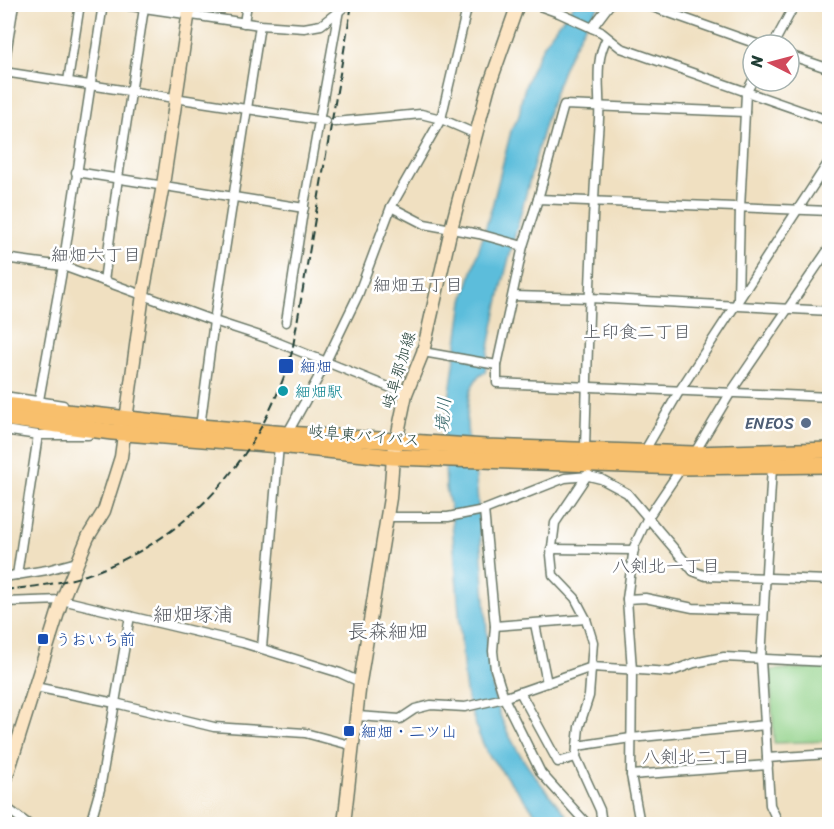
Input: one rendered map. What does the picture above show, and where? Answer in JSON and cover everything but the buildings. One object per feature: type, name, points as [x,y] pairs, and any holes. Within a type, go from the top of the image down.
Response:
[{"type":"highway","name":"岐阜東バイパス","points":[[4,405],[43,418],[75,414],[121,427],[200,427],[393,457],[439,451]]},
{"type":"highway","name":"岐阜東バイパス","points":[[4,418],[43,418],[121,427],[283,440],[396,441],[439,451],[490,454],[588,470],[830,465]]},
{"type":"highway","name":"岐阜東バイパス","points":[[490,454],[585,449],[694,454],[830,450]]},
{"type":"main road","name":"岐阜那加線","points":[[345,824],[360,682],[387,517],[396,441],[406,394],[423,352],[451,229],[488,89],[518,4]]},
{"type":"main road","points":[[4,784],[62,600],[77,562],[107,503],[121,457],[121,427],[163,184],[189,9]]},
{"type":"street","points":[[4,67],[14,4]]},
{"type":"street","points":[[68,81],[80,4]]},
{"type":"street","points":[[17,575],[43,418],[76,172],[103,4]]},
{"type":"street","points":[[117,4],[144,8],[189,9],[244,23],[304,28],[321,25],[332,19],[348,4]]},
{"type":"street","points":[[244,23],[247,4]]},
{"type":"street","points":[[262,648],[283,440],[327,361],[366,276],[391,207],[441,119],[468,4]]},
{"type":"street","points":[[534,4],[591,27],[621,48],[741,91]]},
{"type":"street","points":[[591,27],[610,4]]},
{"type":"street","points":[[644,4],[741,38]]},
{"type":"street","points":[[779,33],[795,4]]},
{"type":"street","points":[[104,281],[144,8]]},
{"type":"street","points":[[286,322],[339,10]]},
{"type":"street","points":[[200,427],[214,321],[260,25]]},
{"type":"street","points":[[585,449],[593,202],[600,108],[598,60],[607,38]]},
{"type":"street","points":[[801,59],[830,69]]},
{"type":"street","points":[[4,72],[322,120]]},
{"type":"street","points":[[737,302],[746,93],[830,121]]},
{"type":"street","points":[[745,112],[564,105],[523,246],[497,365],[497,383],[830,397]]},
{"type":"street","points":[[335,122],[421,114],[441,119],[476,134]]},
{"type":"street","points":[[644,452],[680,390],[830,160]]},
{"type":"street","points":[[76,172],[304,208]]},
{"type":"street","points":[[538,199],[830,211]]},
{"type":"street","points":[[391,207],[424,224],[479,234],[523,246]]},
{"type":"street","points":[[694,454],[731,392],[830,248]]},
{"type":"street","points":[[4,258],[63,266],[270,339],[406,394]]},
{"type":"street","points":[[513,296],[737,302],[787,309],[830,310]]},
{"type":"street","points":[[423,352],[497,365]]},
{"type":"street","points":[[4,396],[43,418]]},
{"type":"street","points":[[4,430],[43,418]]},
{"type":"street","points":[[640,825],[630,775],[632,670],[627,599],[634,550],[647,519],[682,467]]},
{"type":"street","points":[[772,467],[761,660],[770,805],[778,825]]},
{"type":"street","points":[[387,517],[448,517],[484,510],[588,470]]},
{"type":"street","points":[[588,470],[627,493],[693,571],[706,576],[830,580]]},
{"type":"street","points":[[588,470],[555,523],[551,549],[554,575],[574,598],[586,619],[593,642],[589,696],[579,727],[576,757],[600,810],[602,825]]},
{"type":"street","points":[[484,510],[495,626],[493,651],[502,698],[541,773],[587,825]]},
{"type":"street","points":[[551,549],[634,550]]},
{"type":"street","points":[[4,577],[77,562]]},
{"type":"street","points":[[627,599],[645,598],[693,608],[764,610]]},
{"type":"street","points":[[4,602],[62,600],[262,648],[360,682]]},
{"type":"street","points":[[90,825],[100,789],[130,616]]},
{"type":"street","points":[[495,626],[586,619]]},
{"type":"street","points":[[535,624],[547,683]]},
{"type":"street","points":[[357,716],[400,719],[415,708],[431,705],[465,707],[502,698],[592,667],[670,672],[693,663],[724,657],[830,662]]},
{"type":"street","points":[[35,687],[115,703],[214,727],[305,733],[354,746]]},
{"type":"street","points":[[520,692],[558,762],[576,757]]},
{"type":"street","points":[[577,746],[631,738],[766,725]]},
{"type":"street","points":[[630,775],[830,754]]},
{"type":"street","points":[[4,806],[28,825]]},
{"type":"green space","points":[[829,667],[829,741],[774,743],[770,670]]},
{"type":"water","points":[[574,5],[600,5],[585,25],[573,48],[554,95],[508,260],[485,372],[479,376],[472,387],[467,420],[476,479],[489,661],[497,706],[503,723],[520,754],[574,824],[544,824],[488,754],[467,698],[451,510],[446,488],[444,435],[463,301],[492,207],[512,127],[518,118],[525,87],[539,54],[552,32]]},
{"type":"railway","points":[[4,590],[56,583],[86,575],[123,560],[158,540],[189,516],[217,489],[241,459],[262,426],[279,390],[292,352],[352,4]]},
{"type":"place","name":"細畑","points":[[286,366]]},
{"type":"place","name":"細畑駅","points":[[283,391]]},
{"type":"place","name":"ENEOS","points":[[806,423]]},
{"type":"place","name":"うおいち前","points":[[43,639]]},
{"type":"place","name":"細畑・二ツ山","points":[[349,731]]},
{"type":"district","name":"細畑六丁目","points":[[96,255]]},
{"type":"district","name":"細畑五丁目","points":[[418,285]]},
{"type":"district","name":"上印食二丁目","points":[[637,332]]},
{"type":"district","name":"八剣北一丁目","points":[[666,566]]},
{"type":"district","name":"細畑塚浦","points":[[193,614]]},
{"type":"district","name":"長森細畑","points":[[388,631]]},
{"type":"district","name":"八剣北二丁目","points":[[696,757]]},
{"type":"water label","name":"境川","points":[[443,415]]}]
